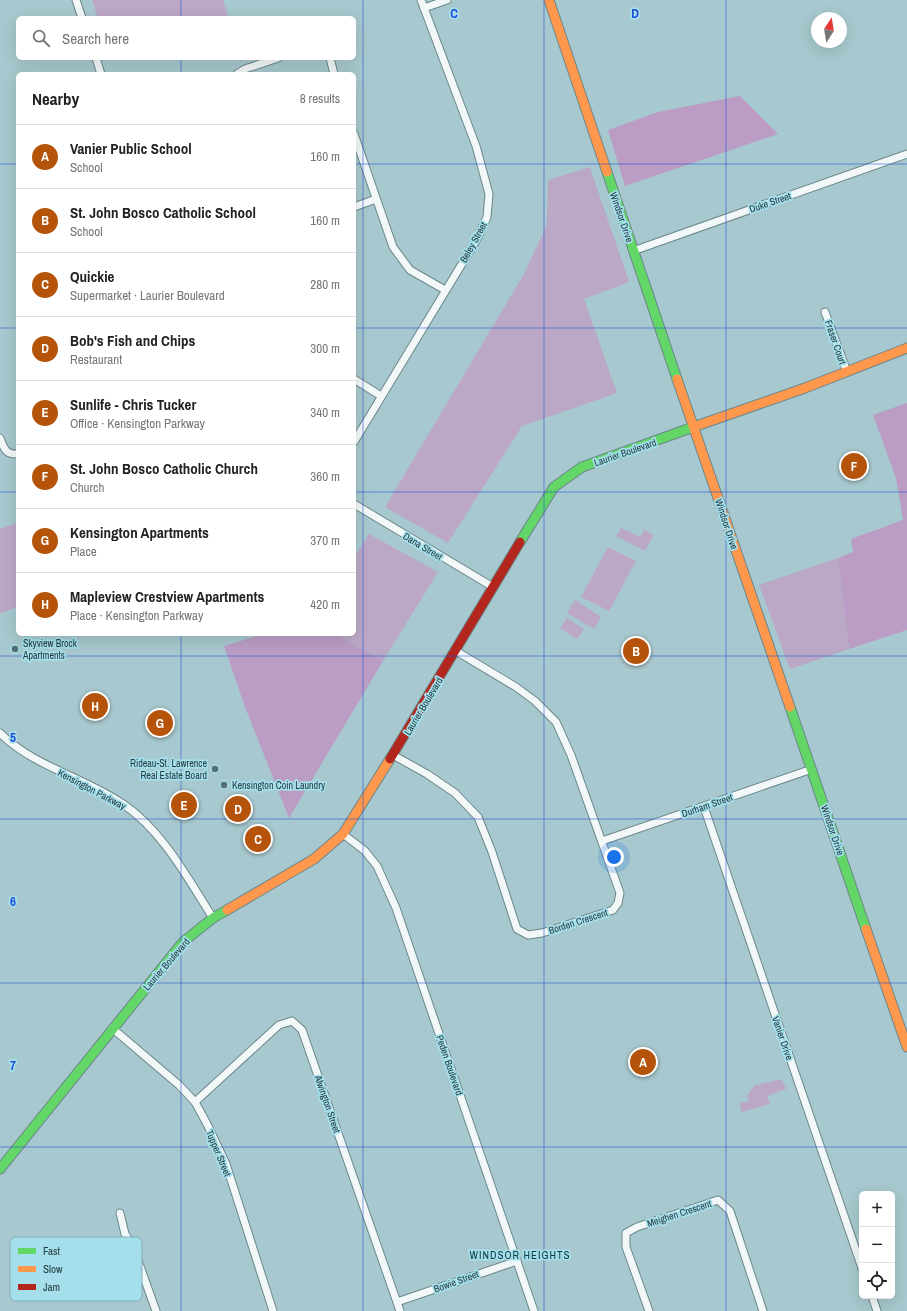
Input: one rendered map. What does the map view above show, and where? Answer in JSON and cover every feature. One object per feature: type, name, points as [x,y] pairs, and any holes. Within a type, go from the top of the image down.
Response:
[{"type":"street","points":[[76,0],[81,16]]},
{"type":"street","name":"Beley Street","points":[[356,439],[477,239],[487,217],[489,194],[476,146],[422,0]]},
{"type":"street","points":[[424,8],[447,0]]},
{"type":"street","name":"Windsor Drive","points":[[549,0],[693,428],[907,1047]]},
{"type":"street","points":[[97,60],[100,72]]},
{"type":"street","points":[[241,72],[245,69],[272,60]]},
{"type":"street","points":[[330,60],[334,72]]},
{"type":"street","points":[[356,140],[393,247],[410,270],[445,290]]},
{"type":"street","name":"Duke Street","points":[[633,251],[907,154]]},
{"type":"street","points":[[356,206],[376,199]]},
{"type":"street","name":"Fraser Court","points":[[826,312],[846,372]]},
{"type":"street","name":"Laurier Boulevard","points":[[0,1169],[112,1028],[183,942],[213,918],[314,860],[343,834],[393,755],[554,487],[582,467],[846,372],[907,348]]},
{"type":"street","points":[[356,380],[381,396]]},
{"type":"street","points":[[0,438],[4,450],[9,454],[16,454]]},
{"type":"street","name":"Dana Street","points":[[356,505],[493,587]]},
{"type":"street","name":"Borden Crescent","points":[[393,755],[427,774],[455,793],[478,817],[492,852],[517,929],[528,935],[542,933],[613,910],[618,903],[620,893],[571,755],[556,722],[535,701],[516,687],[456,651]]},
{"type":"street","name":"Kensington Parkway","points":[[0,733],[8,741],[41,763],[86,783],[123,804],[143,819],[160,838],[213,918]]},
{"type":"street","name":"Durham Street","points":[[602,841],[812,769]]},
{"type":"street","name":"Vanier Drive","points":[[704,807],[860,1263]]},
{"type":"street","name":"Peden Boulevard","points":[[343,834],[365,851],[377,866],[396,908],[534,1311]]},
{"type":"street","name":"Alwington Street","points":[[195,1102],[279,1025],[292,1021],[302,1030],[400,1311]]},
{"type":"street","name":"Tupper Street","points":[[112,1028],[179,1085],[195,1102],[226,1164],[273,1311]]},
{"type":"street","name":"Meighen Crescent","points":[[649,1311],[626,1247],[626,1233],[637,1227],[718,1200],[730,1211],[763,1311]]},
{"type":"street","points":[[120,1213],[127,1237]]},
{"type":"street","name":"Bowie Street","points":[[397,1302],[516,1261]]},
{"type":"street","points":[[142,1272],[156,1311]]},
{"type":"street","points":[[873,1299],[877,1311]]},
{"type":"shaded area","points":[[92,0],[223,0],[228,16],[97,16]]},
{"type":"shaded area","points":[[740,96],[778,134],[625,186],[608,130],[658,112]]},
{"type":"shaded area","points":[[590,167],[629,282],[584,299],[617,393],[522,426],[448,543],[385,507],[524,274],[547,224],[548,180]]},
{"type":"shaded area","points":[[907,403],[907,630],[849,649],[838,558],[853,552],[851,539],[903,520],[896,478],[873,415]]},
{"type":"shaded area","points":[[16,524],[16,608],[0,613],[0,529]]},
{"type":"shaded area","points":[[621,528],[640,537],[644,530],[654,535],[645,551],[616,536]]},
{"type":"shaded area","points":[[369,534],[438,572],[383,661],[339,636],[356,636],[356,555]]},
{"type":"shaded area","points":[[608,547],[636,561],[609,611],[581,597]]},
{"type":"shaded area","points":[[838,558],[849,649],[790,669],[759,585]]},
{"type":"shaded area","points":[[575,600],[601,617],[594,629],[567,613]]},
{"type":"shaded area","points":[[567,618],[584,629],[577,639],[560,628]]},
{"type":"shaded area","points":[[256,636],[339,636],[383,661],[289,818],[245,707],[224,646]]},
{"type":"shaded area","points":[[782,1079],[786,1089],[767,1096],[770,1104],[741,1112],[740,1103],[749,1101],[747,1096],[755,1085]]},
{"type":"traffic: fast","points":[[607,172],[677,379]]},
{"type":"traffic: fast","points":[[520,542],[554,487],[582,467],[699,425]]},
{"type":"traffic: fast","points":[[790,707],[866,929]]},
{"type":"traffic: fast","points":[[0,1169],[183,942],[213,918],[227,910]]},
{"type":"traffic: slow","points":[[549,0],[607,172]]},
{"type":"traffic: slow","points":[[699,425],[805,388],[907,348]]},
{"type":"traffic: slow","points":[[677,379],[790,707]]},
{"type":"traffic: slow","points":[[227,910],[314,859],[343,834],[390,759]]},
{"type":"traffic: slow","points":[[866,929],[907,1047]]},
{"type":"traffic: jam","points":[[390,759],[520,542]]},
{"type":"place","name":"St. John Bosco Catholic Church","points":[[854,466]]},
{"type":"place","name":"Skyview Brock Apartments","points":[[15,649]]},
{"type":"place","name":"St. John Bosco Catholic School","points":[[636,651]]},
{"type":"place","name":"Mapleview Crestview Apartments","points":[[95,706]]},
{"type":"place","name":"Kensington Apartments","points":[[160,723]]},
{"type":"place","name":"Rideau-St. Lawrence Real Estate Board","points":[[215,769]]},
{"type":"place","name":"Kensington Coin Laundry","points":[[224,785]]},
{"type":"place","name":"Sunlife - Chris Tucker","points":[[184,805]]},
{"type":"place","name":"Bob's Fish and Chips","points":[[238,809]]},
{"type":"place","name":"Quickie","points":[[258,839]]},
{"type":"place","name":"Vanier Public School","points":[[643,1062]]},
{"type":"district","name":"WINDSOR HEIGHTS","points":[[520,1255]]}]
